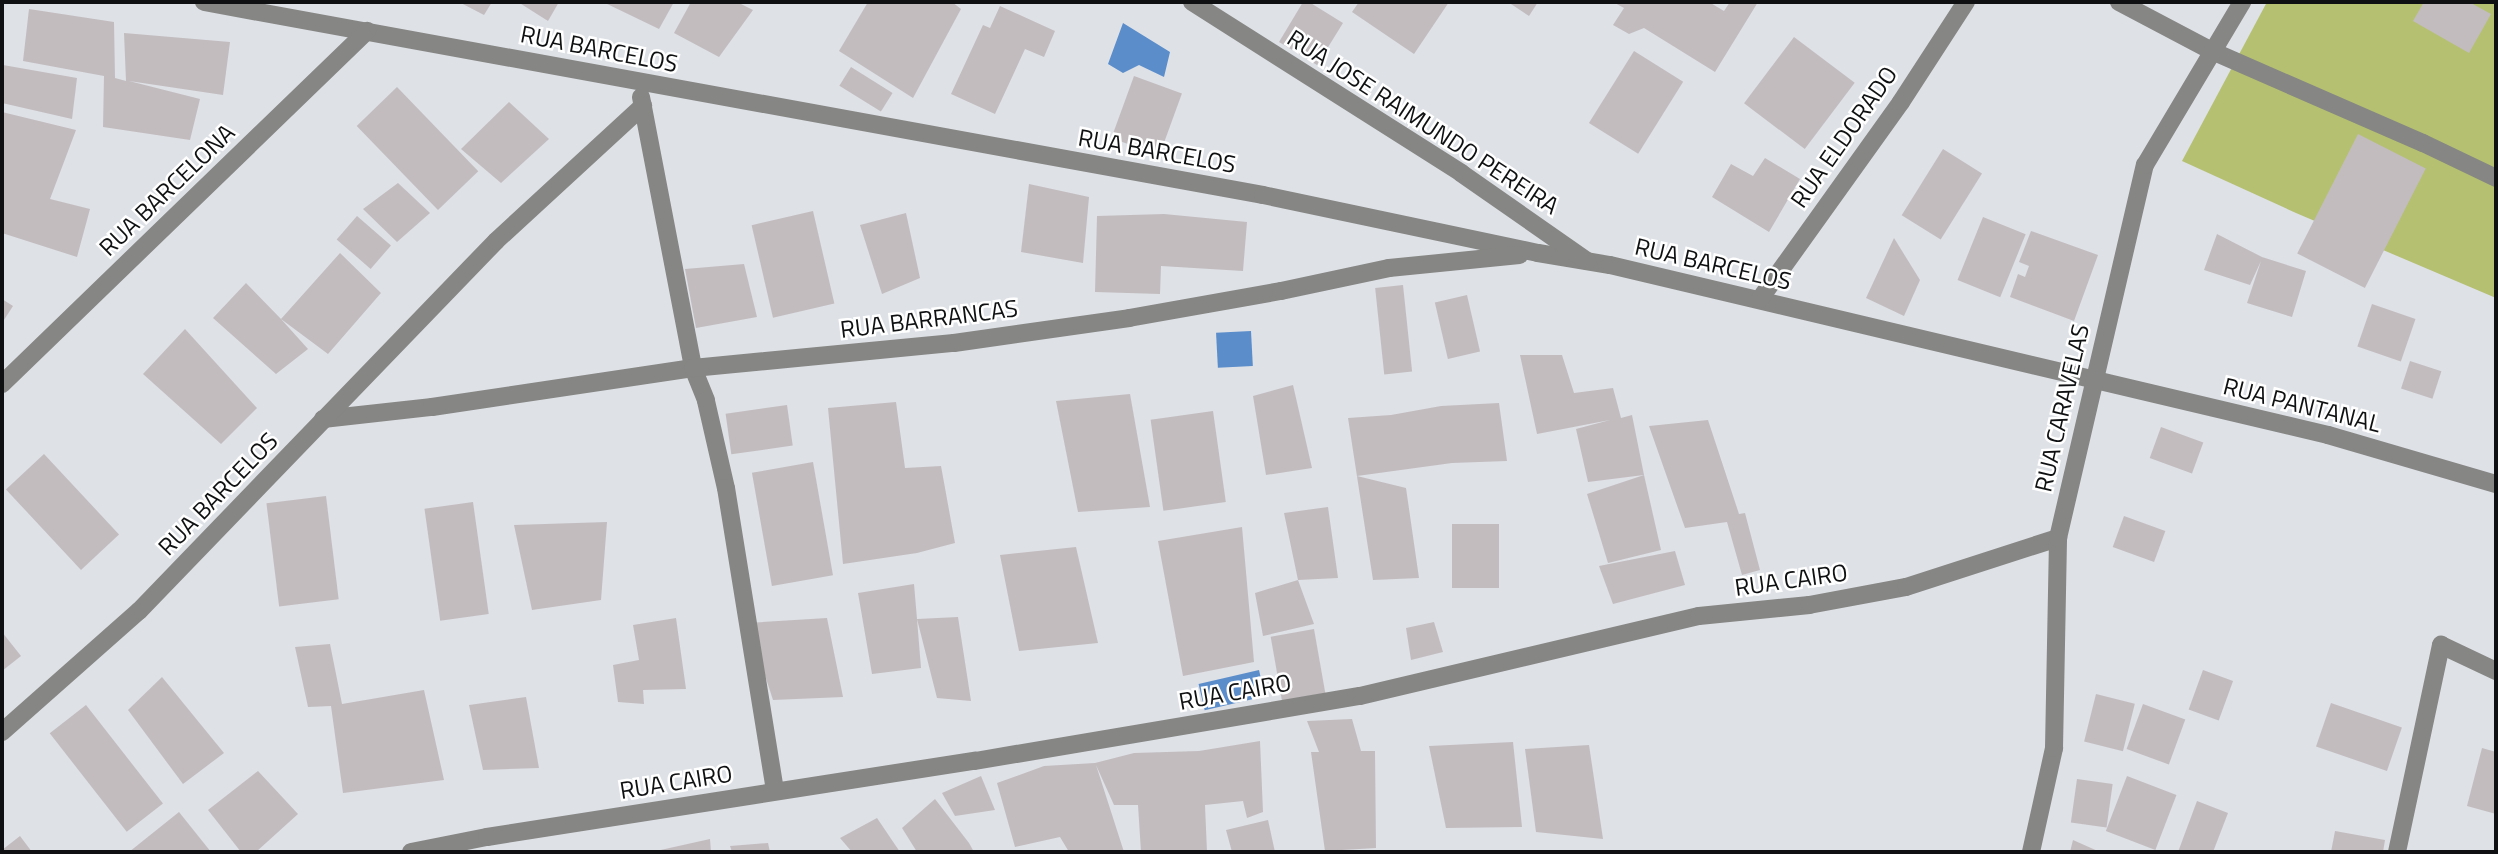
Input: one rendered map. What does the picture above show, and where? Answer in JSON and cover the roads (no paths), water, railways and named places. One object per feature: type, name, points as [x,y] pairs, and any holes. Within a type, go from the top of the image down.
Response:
[{"type":"street","name":"RUA BARCELOS","points":[[204,2],[1263,195],[1760,299],[2094,379]]},
{"type":"street","name":"RUA JOSE RAIMUNDO PEREIRA","points":[[1192,2],[1461,173],[1590,262]]},
{"type":"street","name":"RUA ELDORADO","points":[[1760,299],[1900,102],[1966,2]]},
{"type":"street","points":[[2119,2],[2212,51],[2424,143],[2496,178]]},
{"type":"street","name":"RUA CARAVELAS","points":[[2031,852],[2054,748],[2057,538],[2145,164],[2242,2]]},
{"type":"street","name":"RUA BARCELONA","points":[[2,384],[367,31]]},
{"type":"street","points":[[638,82],[693,368],[706,401],[726,488],[775,791]]},
{"type":"street","name":"RUA BARCELOS","points":[[2,732],[139,611],[496,241],[643,106]]},
{"type":"street","name":"RUA BARRANCAS","points":[[323,419],[471,401],[693,368],[954,343],[1129,318],[1281,291],[1389,268],[1538,253]]},
{"type":"street","name":"RUA PANTANAL","points":[[2094,379],[2328,435],[2496,484]]},
{"type":"street","name":"RUA CAIRO","points":[[411,852],[487,837],[975,761],[1360,696],[1699,616],[1809,606],[1906,587],[2057,538]]},
{"type":"street","points":[[2397,852],[2441,645],[2496,671]]},
{"type":"water","points":[[1123,23],[1170,52],[1164,77],[1139,65],[1123,73],[1108,64]]},
{"type":"water","points":[[1251,331],[1253,366],[1218,368],[1216,333]]},
{"type":"water","points":[[1259,670],[1265,696],[1205,710],[1199,684]]}]
